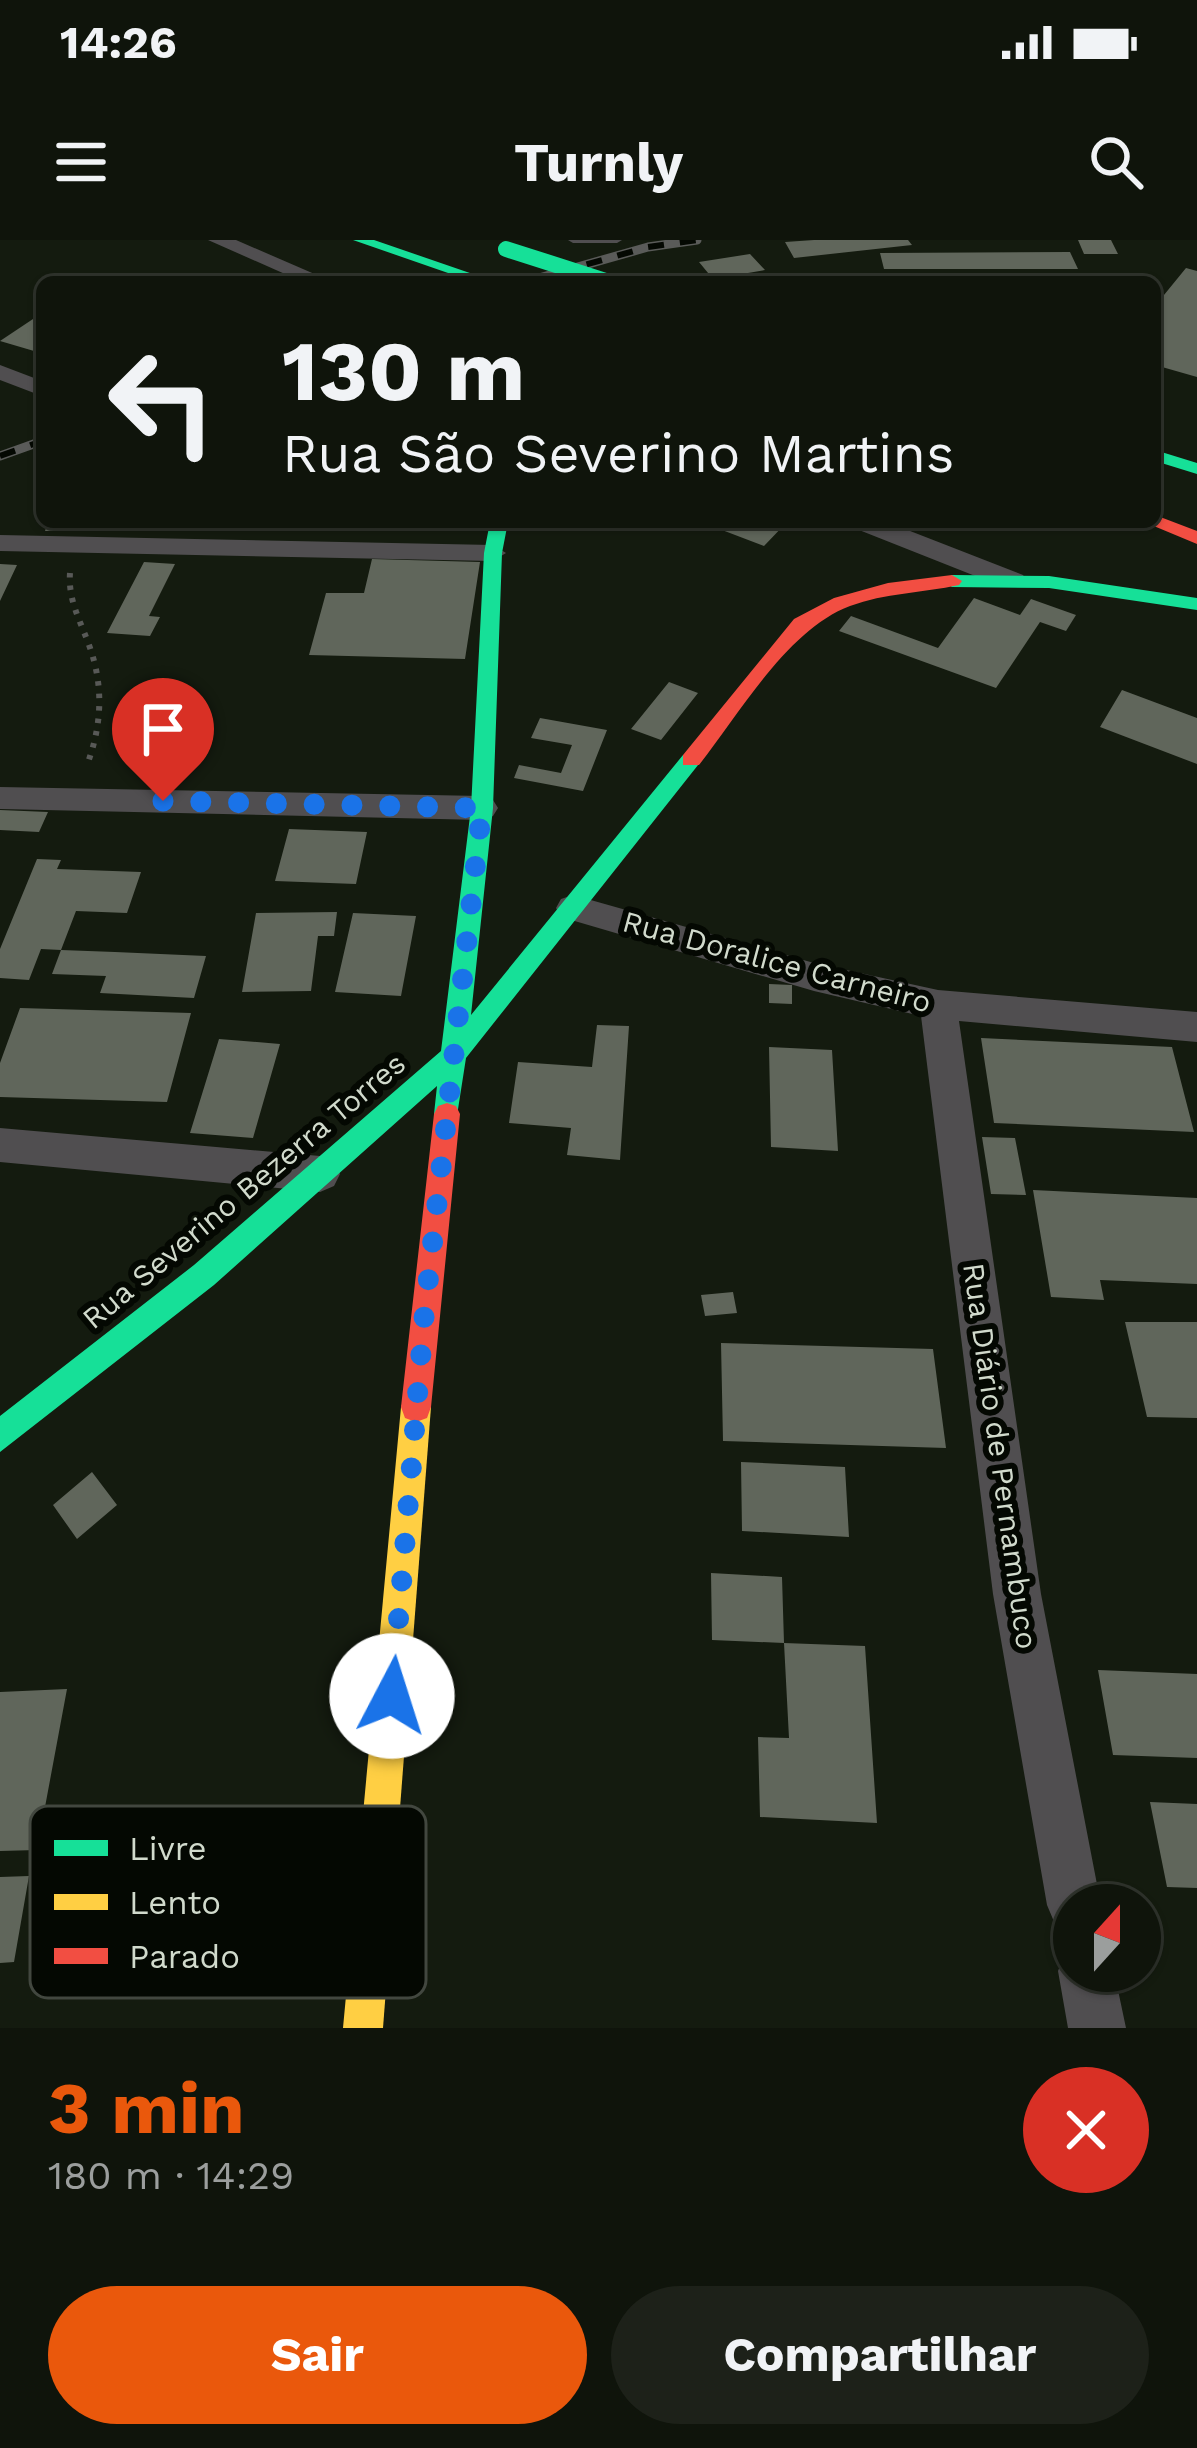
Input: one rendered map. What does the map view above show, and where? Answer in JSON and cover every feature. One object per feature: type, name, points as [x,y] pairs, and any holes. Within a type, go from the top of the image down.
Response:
[{"type":"main road","points":[[360,240],[471,276]]},
{"type":"main road","points":[[474,240],[590,276]]},
{"type":"main road","points":[[1161,457],[1197,469]]},
{"type":"main road","points":[[1161,523],[1197,538]]},
{"type":"main road","points":[[382,1806],[424,1318],[482,808],[498,528]]},
{"type":"main road","name":"Rua Severino Bezerra Torres","points":[[0,1436],[204,1275],[453,1056],[801,623],[868,591],[1013,581],[1093,586],[1197,604]]},
{"type":"main road","points":[[363,2028],[366,1998]]},
{"type":"street","points":[[218,240],[307,276]]},
{"type":"street","points":[[0,372],[36,387]]},
{"type":"street","points":[[878,528],[1013,581]]},
{"type":"street","points":[[0,543],[493,553]]},
{"type":"street","points":[[0,798],[482,808]]},
{"type":"street","name":"Rua Doralice Carneiro","points":[[573,908],[769,965],[938,1005],[1197,1027]]},
{"type":"street","name":"Rua Diário de Pernambuco","points":[[938,1005],[1017,1594],[1070,1884]]},
{"type":"street","points":[[0,1145],[320,1174]]},
{"type":"street","points":[[1090,1992],[1097,2028]]},
{"type":"lane","points":[[573,240],[617,240]]},
{"type":"path","points":[[72,799],[95,746],[102,693],[90,645],[69,601],[68,575],[84,545]]},
{"type":"building","points":[[908,240],[912,245],[794,258],[785,242]]},
{"type":"building","points":[[1078,240],[1111,240],[1118,254],[1084,254]]},
{"type":"building","points":[[1070,252],[1078,269],[884,269],[880,253]]},
{"type":"building","points":[[750,254],[765,270],[711,276],[699,262]]},
{"type":"building","points":[[1186,268],[1197,271],[1197,377],[1161,367],[1161,299]]},
{"type":"building","points":[[36,317],[36,350],[0,341]]},
{"type":"building","points":[[46,528],[89,528],[88,530]]},
{"type":"building","points":[[717,528],[781,528],[764,546]]},
{"type":"building","points":[[372,559],[480,562],[465,659],[309,655],[326,593],[364,593]]},
{"type":"building","points":[[144,562],[175,564],[149,616],[160,617],[150,636],[107,633]]},
{"type":"building","points":[[0,564],[17,565],[0,601]]},
{"type":"building","points":[[974,598],[1020,615],[1031,599],[1076,615],[1066,631],[1040,622],[996,688],[839,631],[851,616],[938,648]]},
{"type":"building","points":[[669,682],[698,693],[661,740],[631,729]]},
{"type":"building","points":[[1122,690],[1197,718],[1197,764],[1100,727]]},
{"type":"building","points":[[540,718],[607,730],[583,791],[514,778],[519,765],[561,773],[572,745],[531,738]]},
{"type":"building","points":[[0,810],[48,812],[39,832],[0,830]]},
{"type":"building","points":[[289,829],[367,832],[356,884],[275,881]]},
{"type":"building","points":[[37,859],[61,860],[57,869],[141,872],[127,913],[76,911],[61,950],[41,949],[29,980],[0,978],[0,949]]},
{"type":"building","points":[[337,912],[334,936],[318,936],[311,991],[242,992],[256,913]]},
{"type":"building","points":[[353,913],[416,916],[401,996],[335,992]]},
{"type":"building","points":[[61,950],[206,956],[194,998],[100,993],[106,976],[52,974]]},
{"type":"building","points":[[769,984],[792,985],[792,1004],[769,1003]]},
{"type":"building","points":[[20,1008],[191,1013],[167,1102],[0,1097],[0,1063]]},
{"type":"building","points":[[597,1025],[629,1026],[620,1160],[567,1155],[571,1128],[509,1123],[518,1062],[592,1067]]},
{"type":"building","points":[[981,1038],[1172,1047],[1194,1132],[994,1123]]},
{"type":"building","points":[[219,1039],[280,1044],[253,1138],[190,1133]]},
{"type":"building","points":[[769,1047],[832,1050],[838,1151],[771,1147]]},
{"type":"building","points":[[982,1137],[1015,1138],[1026,1195],[991,1194]]},
{"type":"building","points":[[1033,1190],[1197,1198],[1197,1284],[1100,1280],[1104,1300],[1051,1297]]},
{"type":"building","points":[[733,1292],[737,1313],[705,1316],[701,1295]]},
{"type":"building","points":[[1125,1322],[1197,1322],[1197,1418],[1147,1417]]},
{"type":"building","points":[[721,1343],[933,1349],[946,1448],[723,1441]]},
{"type":"building","points":[[741,1462],[845,1467],[849,1537],[742,1531]]},
{"type":"building","points":[[92,1472],[117,1505],[77,1539],[53,1505]]},
{"type":"building","points":[[711,1573],[782,1577],[784,1643],[712,1640]]},
{"type":"building","points":[[784,1643],[865,1646],[877,1823],[760,1817],[758,1737],[789,1738]]},
{"type":"building","points":[[1098,1670],[1197,1674],[1197,1758],[1113,1755]]},
{"type":"building","points":[[67,1689],[45,1806],[30,1806],[30,1850],[0,1851],[0,1692]]},
{"type":"building","points":[[1150,1802],[1197,1804],[1197,1888],[1167,1887]]},
{"type":"building","points":[[29,1876],[14,1962],[0,1963],[0,1877]]},
{"type":"railway","points":[[546,276],[648,247],[697,240]]},
{"type":"railway","points":[[0,456],[36,443]]},
{"type":"traffic: fast","points":[[360,240],[471,276]]},
{"type":"traffic: fast","points":[[506,249],[590,276]]},
{"type":"traffic: fast","points":[[1161,457],[1197,469]]},
{"type":"traffic: fast","points":[[447,1114],[482,808],[498,528]]},
{"type":"traffic: fast","points":[[952,581],[1049,582],[1197,604]]},
{"type":"traffic: fast","points":[[0,1436],[204,1275],[453,1056],[691,760]]},
{"type":"traffic: slow","points":[[382,1806],[416,1407]]},
{"type":"traffic: slow","points":[[363,2028],[366,1998]]},
{"type":"traffic: jam","points":[[1161,523],[1197,538]]},
{"type":"traffic: jam","points":[[691,760],[801,623],[841,602],[888,589],[952,581]]},
{"type":"traffic: jam","points":[[416,1407],[447,1114]]},
{"type":"route","points":[[163,801],[482,808],[424,1318],[392,1696]]}]
